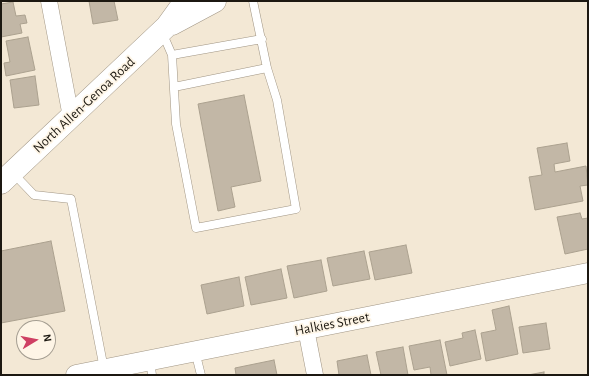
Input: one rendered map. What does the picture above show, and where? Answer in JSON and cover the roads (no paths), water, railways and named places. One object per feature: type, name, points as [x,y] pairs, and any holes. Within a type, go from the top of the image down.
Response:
[{"type":"main road","name":"North Allen-Genoa Road","points":[[7,178],[164,29],[185,1]]},
{"type":"main road","name":"North Allen-Genoa Road","points":[[164,29],[215,1]]},
{"type":"street","points":[[49,1],[71,117]]},
{"type":"street","name":"Halkies Street","points":[[76,375],[104,369],[151,368],[195,351],[588,273]]},
{"type":"street","points":[[306,329],[315,375]]},
{"type":"lane","points":[[164,29],[172,55],[176,124],[196,228],[296,209],[277,100],[267,68],[253,1]]},
{"type":"lane","points":[[172,55],[262,39]]},
{"type":"lane","points":[[174,87],[267,68]]},
{"type":"lane","points":[[7,178],[34,195],[71,199],[104,369]]},
{"type":"lane","points":[[195,351],[201,375]]}]
